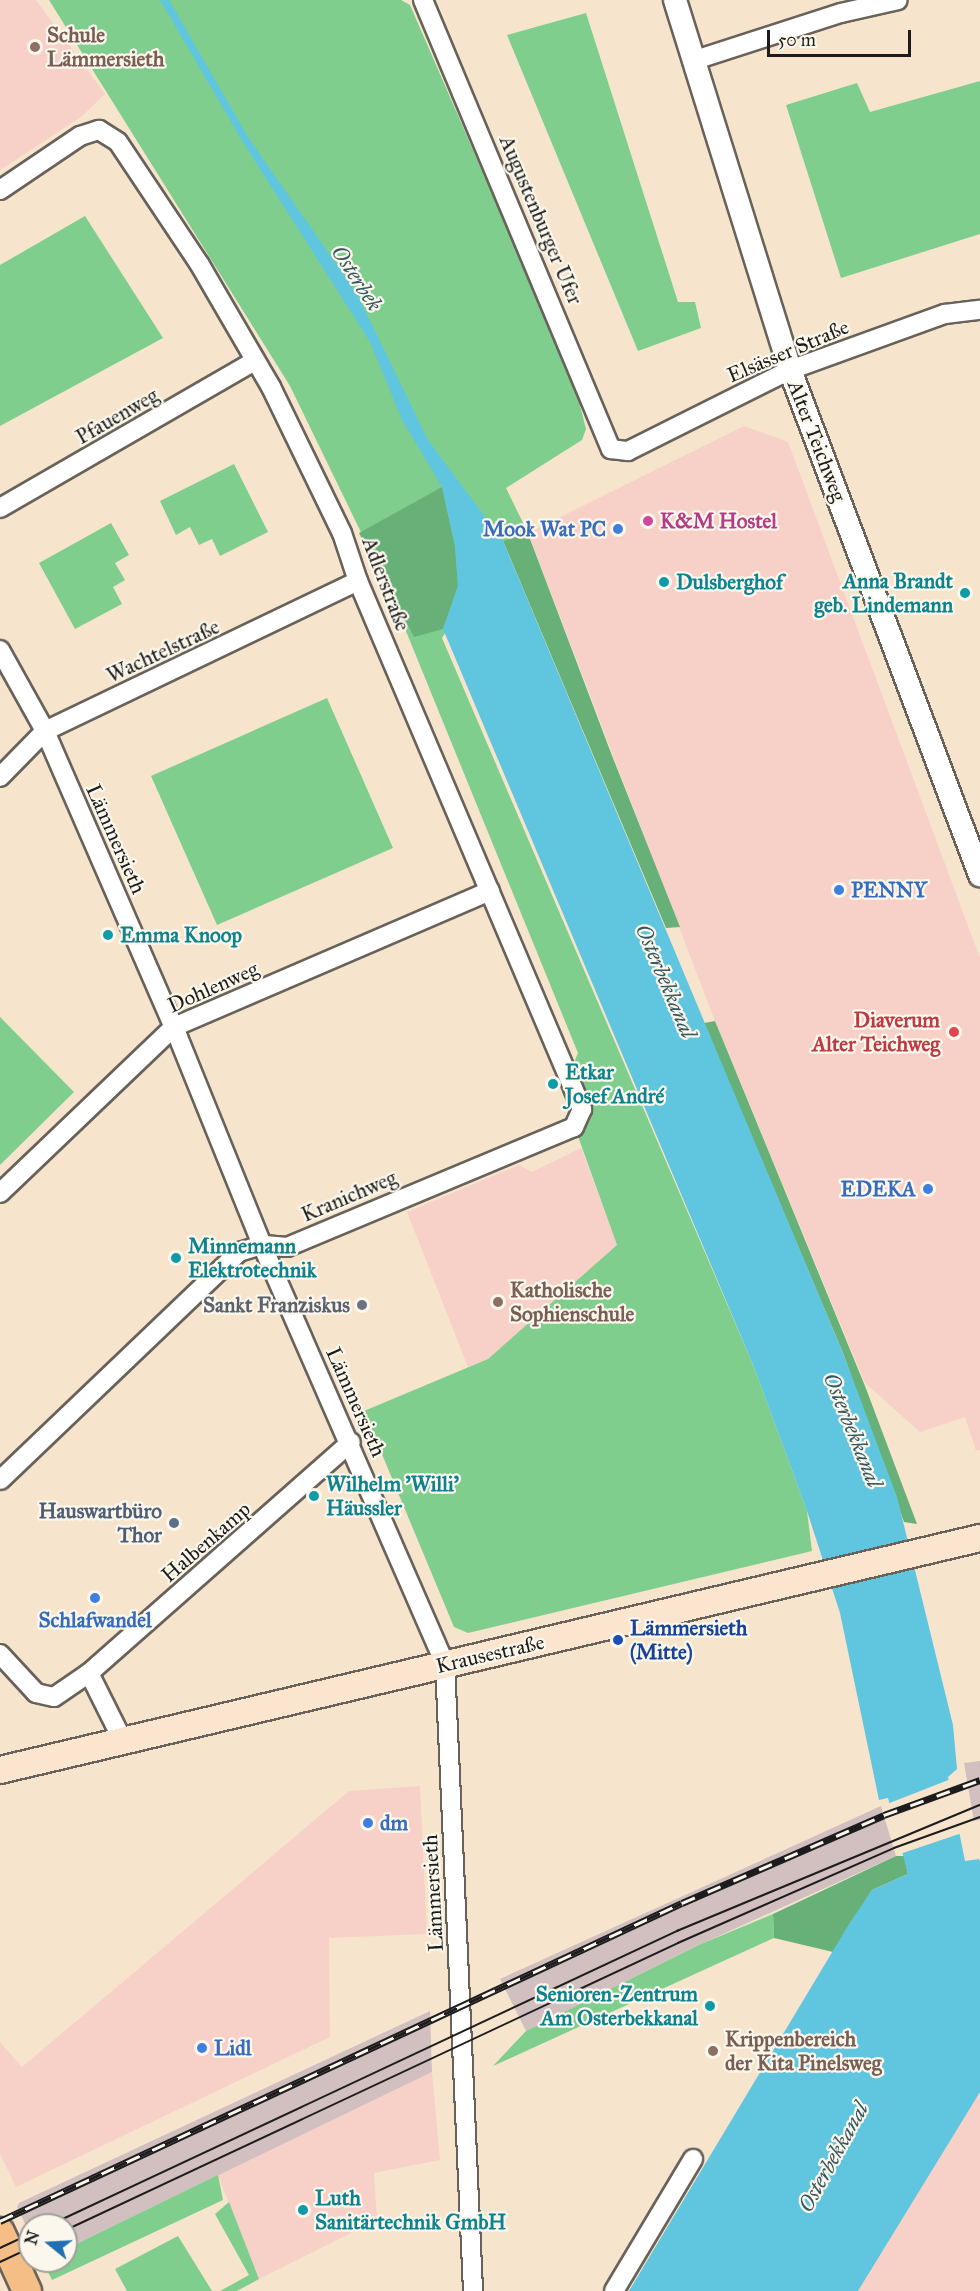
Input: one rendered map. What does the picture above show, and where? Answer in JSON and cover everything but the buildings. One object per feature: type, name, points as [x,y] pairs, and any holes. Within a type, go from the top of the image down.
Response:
[{"type":"main road","name":"Krausestraße","points":[[0,1770],[980,1538]]},
{"type":"main road","points":[[0,2232],[27,2291]]},
{"type":"main road","points":[[0,2271],[10,2291]]},
{"type":"street","name":"Augustenburger Ufer","points":[[423,0],[571,348],[602,435],[611,449],[620,453]]},
{"type":"street","name":"Alter Teichweg","points":[[675,0],[692,61],[790,370],[980,875]]},
{"type":"street","points":[[692,61],[841,13],[898,0]]},
{"type":"street","name":"Adlerstraße","points":[[0,190],[80,136],[99,130],[118,142],[200,265],[255,361],[342,533],[358,581],[573,1088]]},
{"type":"street","name":"Elsässer Straße","points":[[620,453],[790,370],[945,314],[980,310]]},
{"type":"street","name":"Pfauenweg","points":[[0,508],[255,361]]},
{"type":"street","name":"Wachtelstraße","points":[[0,777],[45,731],[358,581]]},
{"type":"street","name":"Lämmersieth","points":[[0,651],[45,731],[174,1027],[262,1245],[351,1442],[445,1664],[473,2291]]},
{"type":"street","name":"Dohlenweg","points":[[0,1193],[174,1027],[490,891]]},
{"type":"street","name":"Kranichweg","points":[[0,1480],[239,1252],[262,1245],[286,1247],[574,1127],[582,1109],[573,1088]]},
{"type":"street","name":"Halbenkamp","points":[[0,1654],[36,1693],[54,1697],[88,1673],[351,1442]]},
{"type":"street","points":[[88,1673],[123,1741]]},
{"type":"street","points":[[614,2291],[693,2159]]},
{"type":"shaded area","name":"Schule Lämmersieth","points":[[0,0],[36,0],[105,94],[81,117],[0,170]]},
{"type":"shaded area","points":[[744,426],[788,442],[980,958],[980,1450],[976,1451],[965,1417],[920,1432],[865,1383],[715,1021],[528,533]]},
{"type":"shaded area","name":"Katholische Sophienschule","points":[[581,1148],[617,1245],[488,1359],[468,1367],[407,1212],[519,1165],[532,1172]]},
{"type":"shaded area","points":[[980,1761],[980,1820],[974,1821],[964,1763]]},
{"type":"shaded area","points":[[420,1786],[427,1934],[329,1938],[330,2037],[16,2187],[0,2154],[0,2042],[22,2067],[349,1791]]},
{"type":"shaded area","points":[[881,1806],[896,1856],[701,1944],[526,2031],[500,1979]]},
{"type":"shaded area","points":[[430,2011],[432,2072],[78,2243],[78,2213],[20,2213],[17,2207],[19,2203]]},
{"type":"shaded area","points":[[432,2072],[440,2160],[374,2173],[377,2220],[259,2279],[218,2175]]},
{"type":"shaded area","points":[[980,2092],[980,2291],[858,2291],[954,2133]]},
{"type":"green space","points":[[49,0],[401,0],[410,5],[574,382],[586,429],[582,440],[506,488],[527,531],[503,541],[442,638],[754,1367],[807,1511],[812,1551],[468,1633],[454,1627],[364,1411],[488,1359],[617,1245],[562,1092],[578,1053],[390,592],[290,386]]},
{"type":"green space","points":[[586,13],[678,302],[695,302],[701,328],[638,351],[507,35]]},
{"type":"green space","points":[[980,81],[980,234],[841,278],[786,105],[857,83],[870,112]]},
{"type":"green space","points":[[85,216],[163,338],[0,426],[0,265]]},
{"type":"green space","points":[[234,464],[268,532],[220,556],[212,539],[199,545],[190,527],[176,535],[160,501]]},
{"type":"green space","points":[[442,487],[455,546],[458,586],[443,629],[414,637],[359,533]]},
{"type":"green space","points":[[111,523],[129,555],[115,563],[125,580],[113,587],[122,604],[75,629],[39,563]]},
{"type":"green space","points":[[527,531],[680,927],[666,928],[503,541]]},
{"type":"green space","points":[[327,698],[393,848],[217,925],[151,776]]},
{"type":"green space","points":[[0,1017],[74,1092],[0,1165]]},
{"type":"green space","points":[[715,1021],[865,1386],[917,1524],[904,1522],[843,1353],[704,1023]]},
{"type":"green space","points":[[896,1856],[904,1856],[908,1874],[872,1890],[833,1952],[774,1938],[773,1914]]},
{"type":"green space","points":[[773,1914],[774,1938],[493,2066],[526,2031],[701,1944]]},
{"type":"green space","points":[[218,2175],[223,2200],[78,2268],[78,2243]]},
{"type":"green space","points":[[229,2202],[259,2279],[237,2291],[220,2291],[249,2275],[215,2214]]},
{"type":"green space","points":[[178,2236],[212,2291],[127,2291],[115,2269]]},
{"type":"green space","points":[[48,2273],[67,2273],[52,2280]]},
{"type":"water","name":"Osterbekkanal","points":[[160,0],[169,0],[248,137],[357,294],[428,440],[503,541],[843,1353],[897,1497],[953,1725],[957,1769],[948,1777],[965,1861],[979,1859],[980,1862],[980,2092],[858,2291],[629,2291],[849,1924],[872,1890],[908,1874],[888,1798],[879,1800],[840,1613],[807,1511],[754,1367],[443,629],[458,586],[455,546],[442,487],[402,420],[370,342],[244,144]]},
{"type":"pier","points":[[951,1779],[962,1833],[900,1854],[887,1804]]},
{"type":"tram line","points":[[76,2213],[677,1931],[980,1805]]},
{"type":"tram line","points":[[78,2224],[678,1943],[894,1848],[980,1817]]},
{"type":"tram line","points":[[0,2248],[18,2240]]},
{"type":"tram line","points":[[0,2262],[18,2254]]},
{"type":"railway","points":[[0,2221],[682,1903],[884,1815],[980,1780]]},
{"type":"place","name":"Schule Lämmersieth","points":[[35,47]]},
{"type":"place","name":"K&M Hostel","points":[[648,521]]},
{"type":"place","name":"Mook Wat PC","points":[[618,529]]},
{"type":"place","name":"Dulsberghof","points":[[664,582]]},
{"type":"place","name":"Anna Brandt geb. Lindemann","points":[[965,593]]},
{"type":"place","name":"PENNY","points":[[839,890]]},
{"type":"place","name":"Emma Knoop","points":[[108,935]]},
{"type":"place","name":"Diaverum Alter Teichweg","points":[[954,1032]]},
{"type":"place","name":"Etkar Josef André","points":[[553,1084]]},
{"type":"place","name":"EDEKA","points":[[928,1189]]},
{"type":"place","name":"Minnemann Elektrotechnik","points":[[176,1258]]},
{"type":"place","name":"Katholische Sophienschule","points":[[498,1302]]},
{"type":"place","name":"Sankt Franziskus","points":[[362,1305]]},
{"type":"place","name":"Wilhelm 'Willi' Häussler","points":[[314,1496]]},
{"type":"place","name":"Hauswartbüro Thor","points":[[174,1523]]},
{"type":"place","name":"Schlafwandel","points":[[95,1598]]},
{"type":"place","name":"Lämmersieth (Mitte)","points":[[618,1640]]},
{"type":"place","name":"dm","points":[[368,1823]]},
{"type":"place","name":"Senioren-Zentrum Am Osterbekkanal","points":[[710,2006]]},
{"type":"place","name":"Lidl","points":[[202,2048]]},
{"type":"place","name":"Krippenbereich der Kita Pinelsweg","points":[[713,2051]]},
{"type":"place","name":"Luth Sanitärtechnik GmbH","points":[[303,2210]]},
{"type":"water label","name":"Osterbek","points":[[357,278]]}]
